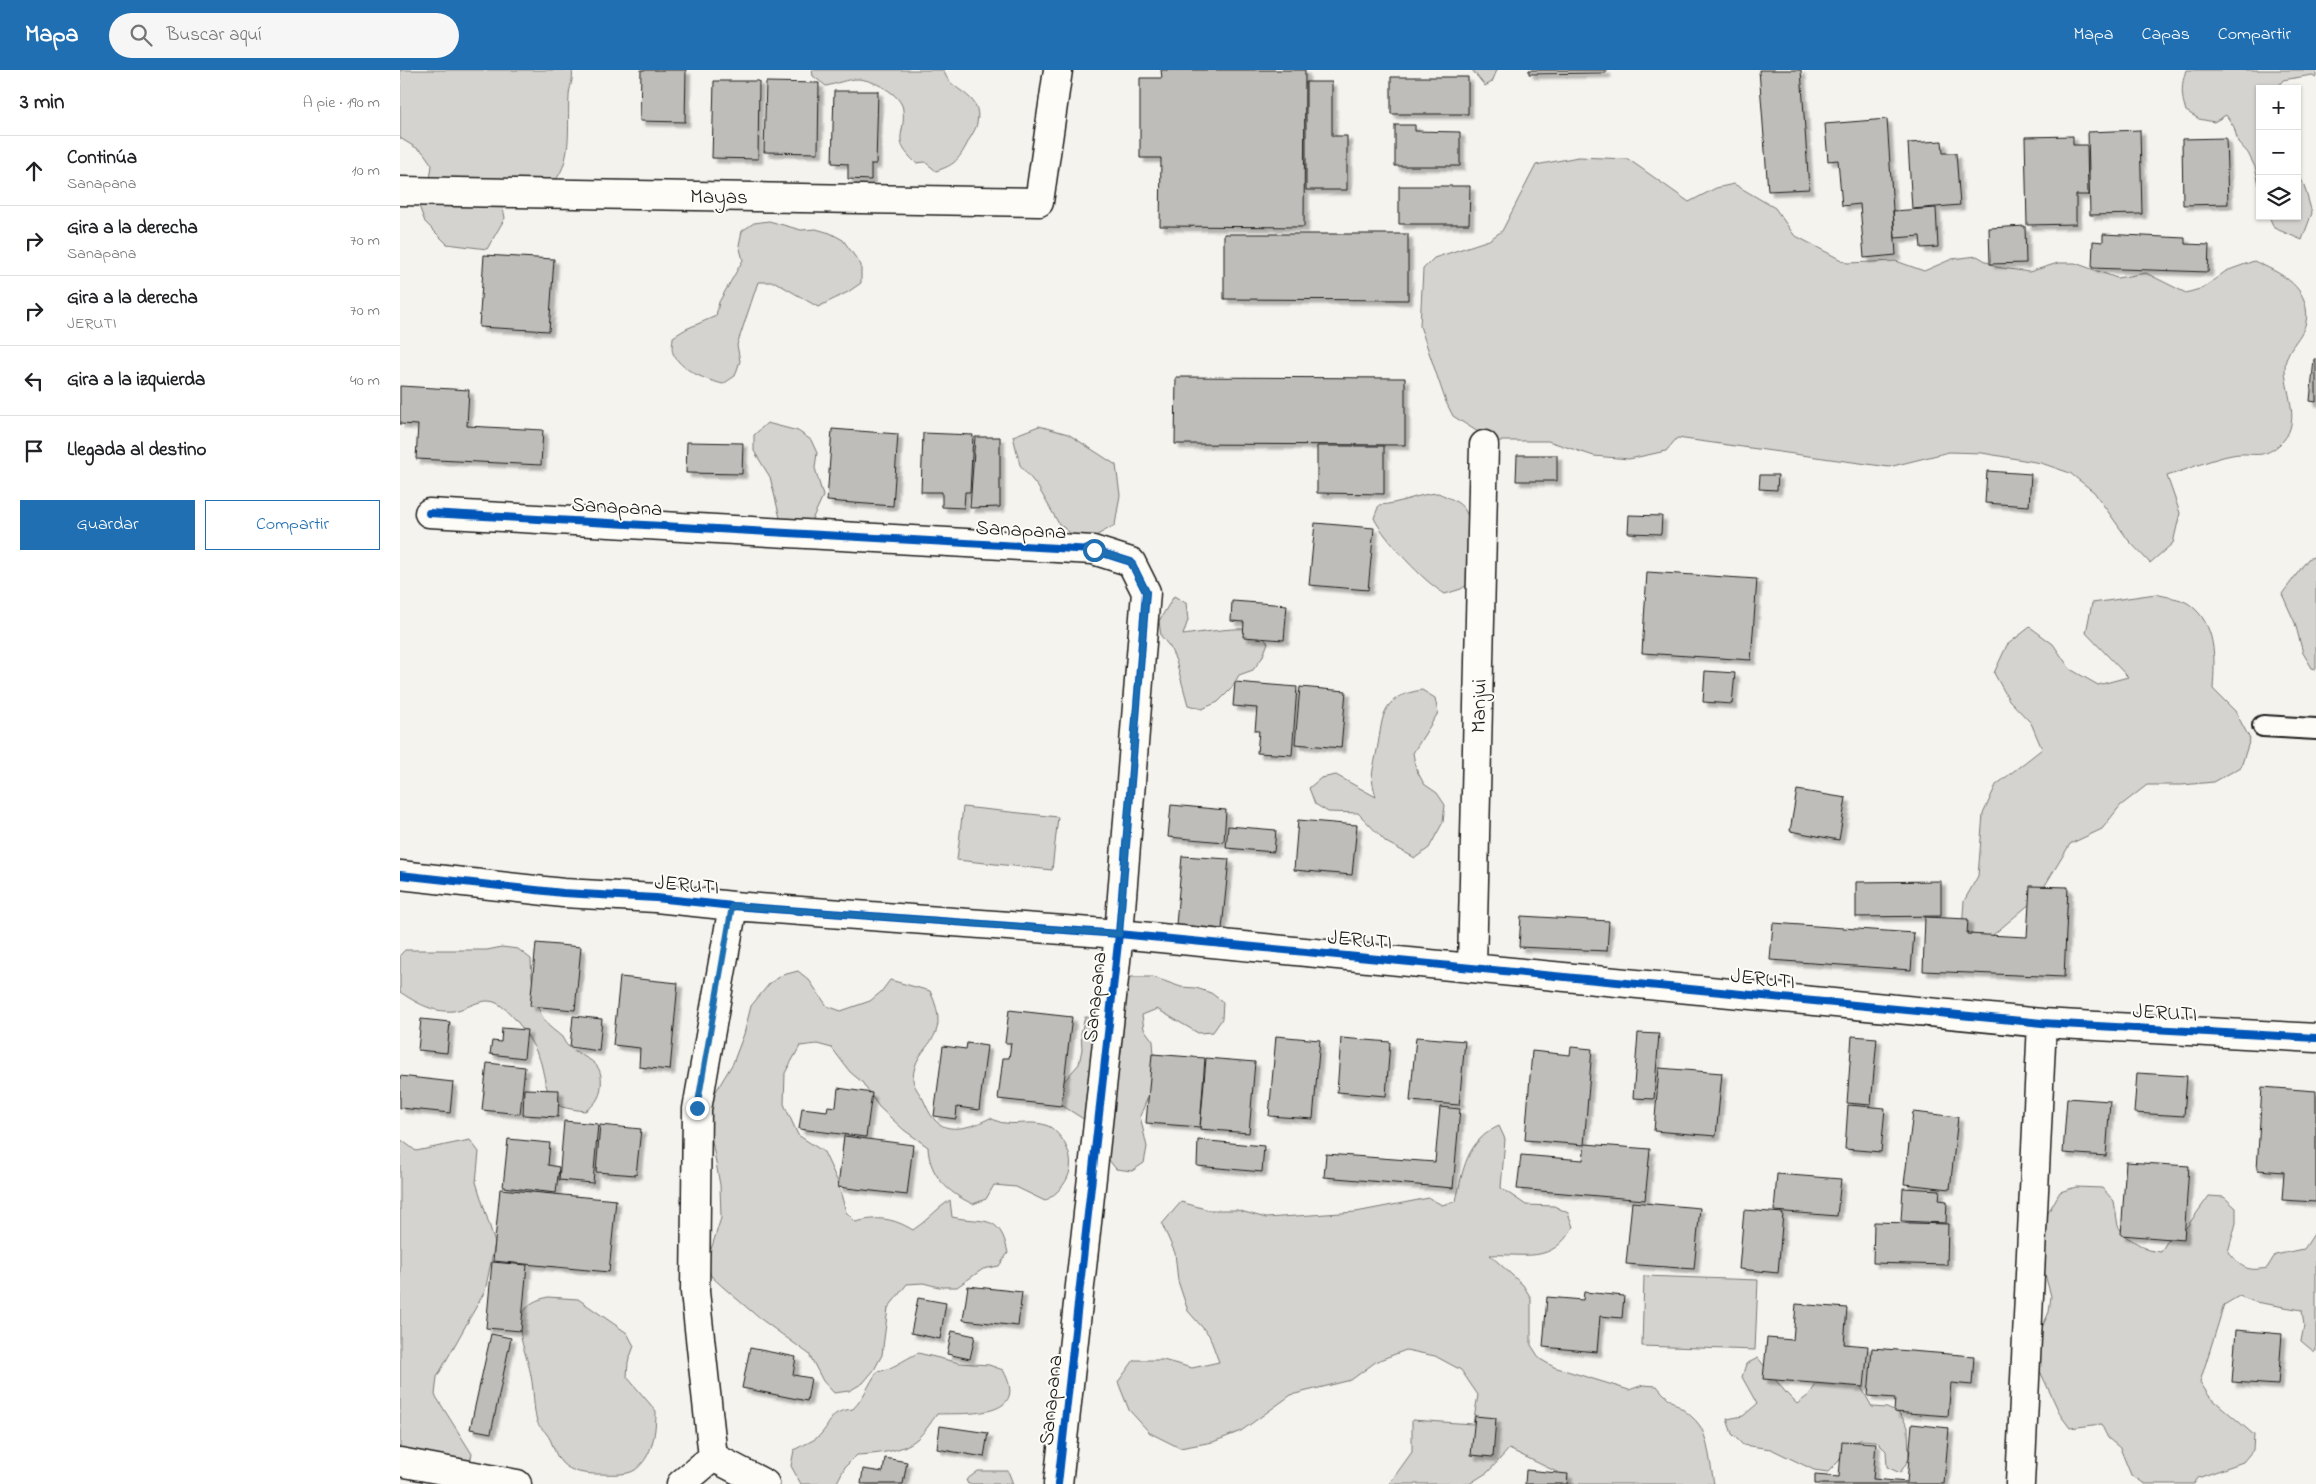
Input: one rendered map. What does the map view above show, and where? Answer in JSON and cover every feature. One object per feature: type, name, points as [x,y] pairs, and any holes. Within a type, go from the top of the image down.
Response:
[{"type":"street","name":"Mayas","points":[[400,191],[1039,202],[1058,70]]},
{"type":"street","name":"Manjui","points":[[1472,967],[1484,445]]},
{"type":"street","name":"Sanapana","points":[[428,513],[1094,550],[1131,562],[1146,592],[1119,934],[1058,1484]]},
{"type":"street","name":"JERUTI","points":[[400,875],[563,893],[656,898],[732,906],[1119,934],[2042,1024],[2316,1038]]},
{"type":"street","points":[[713,1457],[695,1292],[697,1108],[732,906]]},
{"type":"street","points":[[2020,1484],[2042,1024]]},
{"type":"street","points":[[681,1484],[713,1457]]},
{"type":"street","points":[[713,1457],[765,1484]]},
{"type":"street","points":[[400,1462],[517,1484]]},
{"type":"lane","points":[[2263,726],[2316,729]]},
{"type":"shaded area","points":[[400,70],[572,70],[569,97],[568,144],[563,167],[558,177],[546,189],[502,203],[505,218],[487,249],[447,244],[425,222],[419,206],[430,180],[432,165],[423,152],[400,138]]},
{"type":"shaded area","points":[[812,70],[944,70],[951,83],[970,98],[975,105],[978,113],[976,126],[958,158],[947,167],[936,171],[925,162],[916,163],[903,148],[901,137],[903,110],[898,98],[892,93],[878,85],[857,79],[826,86],[813,76]]},
{"type":"shaded area","points":[[1472,70],[1497,70],[1492,82],[1485,86]]},
{"type":"shaded area","points":[[2186,70],[2316,70],[2316,77],[2312,75],[2283,80],[2279,85],[2256,85],[2256,171],[2248,153],[2238,142],[2234,127],[2226,115],[2214,122],[2199,119],[2186,111],[2182,90]]},
{"type":"shaded area","points":[[1578,157],[1628,159],[1689,202],[1716,188],[1734,184],[1775,208],[1794,235],[1847,263],[1896,261],[1924,271],[1952,259],[1977,256],[1996,267],[2029,272],[2058,263],[2075,263],[2117,278],[2146,273],[2186,293],[2203,288],[2226,271],[2254,261],[2290,281],[2304,300],[2307,312],[2303,330],[2286,360],[2286,380],[2292,419],[2290,428],[2286,437],[2279,445],[2267,453],[2239,454],[2224,457],[2167,476],[2180,513],[2173,543],[2150,563],[2129,541],[2094,492],[2070,473],[2041,463],[1982,453],[1949,452],[1889,467],[1677,438],[1666,451],[1629,459],[1594,456],[1548,441],[1492,441],[1453,416],[1446,402],[1420,326],[1423,269],[1434,258],[1489,240],[1502,231],[1536,165]]},
{"type":"shaded area","points":[[2301,181],[2312,213],[2302,240],[2274,228],[2271,220],[2301,220]]},
{"type":"shaded area","points":[[769,221],[801,230],[816,229],[830,233],[843,240],[861,265],[861,283],[848,292],[818,307],[775,282],[758,282],[737,345],[740,361],[735,376],[723,384],[709,380],[687,369],[676,359],[672,351],[673,337],[716,316],[719,302],[743,260],[739,245],[742,231],[754,223]]},
{"type":"shaded area","points":[[767,423],[798,431],[811,440],[817,453],[815,468],[823,496],[810,524],[781,522],[770,477],[754,451],[754,435]]},
{"type":"shaded area","points":[[1039,426],[1068,434],[1116,465],[1120,495],[1115,525],[1083,543],[1059,524],[1038,487],[1020,465],[1013,436]]},
{"type":"shaded area","points":[[1438,493],[1456,502],[1465,510],[1470,525],[1472,544],[1474,580],[1461,589],[1445,594],[1406,560],[1386,537],[1374,518],[1379,505]]},
{"type":"shaded area","points":[[2316,556],[2316,669],[2312,668],[2303,653],[2295,623],[2282,594],[2308,559]]},
{"type":"shaded area","points":[[2156,594],[2186,602],[2198,612],[2205,622],[2214,654],[2213,689],[2235,711],[2250,739],[2241,767],[2214,782],[2182,785],[2147,785],[2120,806],[2102,829],[2070,844],[2038,897],[1987,940],[1962,930],[1964,901],[1978,876],[1983,814],[1996,785],[2042,749],[2031,723],[2009,700],[1994,673],[2007,645],[2030,627],[2053,644],[2070,669],[2098,685],[2128,677],[2086,633],[2092,603]]},
{"type":"shaded area","points":[[1174,596],[1186,603],[1188,620],[1183,635],[1222,630],[1251,629],[1257,631],[1268,643],[1262,658],[1253,670],[1239,675],[1231,689],[1218,702],[1202,709],[1188,705],[1176,661],[1170,647],[1161,636],[1159,621]]},
{"type":"shaded area","points":[[1422,690],[1435,698],[1438,713],[1413,753],[1416,769],[1424,784],[1437,793],[1445,805],[1443,822],[1429,848],[1415,858],[1386,842],[1358,813],[1328,812],[1315,804],[1309,788],[1321,778],[1336,775],[1376,797],[1372,780],[1385,712],[1397,698],[1407,693]]},
{"type":"shaded area","points":[[963,807],[1058,817],[1052,870],[957,860]]},
{"type":"shaded area","points":[[502,947],[518,949],[531,959],[536,999],[545,1021],[562,1037],[567,1045],[592,1062],[600,1071],[601,1087],[598,1098],[585,1111],[562,1107],[551,1097],[534,1047],[516,1020],[500,1005],[488,1001],[476,1003],[459,1010],[438,1010],[418,1003],[400,992],[400,955],[405,950],[487,950]]},
{"type":"shaded area","points":[[798,971],[809,980],[827,1006],[841,1011],[870,1001],[881,992],[890,980],[930,991],[936,1008],[938,1022],[936,1032],[915,1066],[913,1081],[932,1117],[940,1124],[953,1128],[977,1124],[990,1118],[1003,1123],[1043,1124],[1052,1128],[1060,1137],[1070,1158],[1069,1174],[1065,1182],[1060,1189],[1045,1201],[1016,1187],[994,1185],[986,1199],[973,1204],[948,1189],[932,1166],[928,1147],[904,1130],[879,1107],[862,1082],[850,1072],[832,1048],[817,1044],[800,1046],[785,1073],[784,1104],[798,1135],[824,1152],[837,1180],[846,1212],[856,1222],[885,1219],[913,1230],[950,1200],[952,1217],[989,1222],[995,1225],[1005,1240],[1008,1253],[999,1266],[983,1269],[957,1287],[939,1287],[923,1283],[907,1284],[888,1308],[882,1355],[874,1370],[863,1383],[849,1391],[834,1393],[823,1381],[809,1354],[758,1317],[723,1287],[711,1276],[707,1262],[721,1218],[720,1185],[708,1119],[709,1103],[733,1063],[744,1034],[751,1006],[770,983],[783,975]]},
{"type":"shaded area","points":[[1124,977],[1153,977],[1181,987],[1196,988],[1211,993],[1223,1002],[1222,1019],[1213,1032],[1198,1033],[1157,1009],[1142,1015],[1144,1029],[1153,1041],[1154,1055],[1159,1071],[1140,1116],[1147,1147],[1144,1163],[1132,1171],[1116,1169],[1098,1146],[1085,1120],[1058,1103],[1059,1087],[1079,1064],[1082,1049],[1081,1033],[1085,1017],[1115,1019]]},
{"type":"shaded area","points":[[1499,1126],[1505,1139],[1501,1188],[1526,1205],[1554,1206],[1568,1213],[1573,1227],[1565,1239],[1547,1252],[1526,1255],[1490,1255],[1523,1285],[1531,1298],[1531,1345],[1540,1359],[1554,1367],[1629,1390],[1643,1385],[1657,1386],[1667,1397],[1691,1416],[1703,1431],[1714,1484],[1568,1484],[1563,1475],[1509,1449],[1488,1472],[1469,1484],[1389,1484],[1412,1452],[1412,1420],[1473,1424],[1478,1395],[1461,1370],[1435,1356],[1406,1350],[1377,1361],[1351,1380],[1291,1395],[1241,1431],[1213,1442],[1180,1448],[1150,1433],[1129,1410],[1118,1382],[1134,1360],[1163,1360],[1192,1368],[1219,1362],[1209,1335],[1188,1311],[1178,1281],[1175,1253],[1162,1224],[1181,1202],[1209,1210],[1237,1210],[1266,1218],[1356,1212],[1429,1198],[1442,1205],[1456,1201],[1464,1168],[1473,1148],[1488,1132]]},
{"type":"shaded area","points":[[400,1139],[416,1151],[470,1140],[479,1152],[476,1182],[495,1243],[485,1291],[437,1377],[435,1395],[472,1454],[468,1470],[400,1453]]},
{"type":"shaded area","points":[[2076,1187],[2102,1188],[2114,1201],[2118,1226],[2125,1236],[2148,1250],[2161,1252],[2169,1238],[2183,1232],[2209,1196],[2224,1197],[2236,1208],[2236,1223],[2228,1252],[2241,1265],[2249,1269],[2267,1268],[2275,1255],[2304,1249],[2316,1231],[2316,1351],[2313,1351],[2301,1341],[2304,1326],[2302,1310],[2255,1302],[2239,1296],[2224,1305],[2200,1382],[2209,1396],[2254,1435],[2253,1450],[2243,1462],[2198,1478],[2194,1484],[2145,1484],[2131,1475],[2120,1448],[2108,1438],[2101,1424],[2070,1428],[2061,1416],[2039,1369],[2036,1341],[2049,1312],[2051,1296],[2042,1264],[2045,1218],[2060,1192]]},
{"type":"shaded area","points":[[1644,1276],[1758,1280],[1755,1350],[1642,1346]]},
{"type":"shaded area","points":[[548,1297],[578,1299],[627,1333],[634,1346],[628,1362],[627,1377],[656,1411],[656,1419],[650,1451],[641,1465],[631,1472],[592,1474],[570,1469],[559,1460],[548,1436],[539,1426],[531,1376],[520,1328],[525,1309],[537,1300]]},
{"type":"shaded area","points":[[918,1353],[960,1363],[989,1365],[1003,1370],[1009,1386],[1009,1397],[1002,1405],[991,1410],[978,1413],[937,1414],[917,1439],[904,1447],[888,1452],[857,1455],[845,1467],[836,1484],[801,1484],[791,1466],[794,1450],[818,1436],[836,1414],[853,1409],[877,1372],[893,1367]]},
{"type":"shaded area","points":[[1758,1358],[1797,1404],[1809,1395],[1817,1383],[1858,1381],[1872,1407],[1887,1408],[1900,1414],[1908,1427],[1909,1459],[1900,1473],[1887,1467],[1886,1451],[1876,1441],[1860,1440],[1845,1446],[1839,1461],[1828,1472],[1814,1470],[1771,1449],[1743,1445],[1732,1434],[1727,1419],[1743,1416],[1757,1404],[1742,1377],[1746,1364]]},
{"type":"shaded area","points":[[978,1471],[1008,1471],[1013,1484],[968,1484],[966,1480]]},
{"type":"building","points":[[641,70],[686,70],[685,122],[640,121]]},
{"type":"building","points":[[1161,70],[1305,70],[1304,227],[1160,226],[1161,158],[1140,158],[1140,78],[1162,78]]},
{"type":"building","points":[[1529,70],[1606,70],[1606,73],[1529,74]]},
{"type":"building","points":[[1759,70],[1801,70],[1809,189],[1768,191]]},
{"type":"building","points":[[1391,77],[1468,77],[1468,114],[1391,114]]},
{"type":"building","points":[[714,81],[759,81],[758,159],[712,158]]},
{"type":"building","points":[[766,82],[819,83],[818,153],[764,152]]},
{"type":"building","points":[[1306,82],[1332,82],[1332,136],[1347,136],[1347,190],[1306,190]]},
{"type":"building","points":[[834,91],[878,91],[876,164],[871,164],[871,180],[848,179],[848,164],[832,163]]},
{"type":"building","points":[[1887,119],[1896,255],[1864,258],[1860,204],[1842,206],[1838,160],[1828,161],[1825,124]]},
{"type":"building","points":[[1395,125],[1415,125],[1415,131],[1460,132],[1460,166],[1395,166]]},
{"type":"building","points":[[2140,130],[2142,214],[2090,215],[2088,132]]},
{"type":"building","points":[[2073,136],[2073,145],[2087,145],[2088,195],[2076,195],[2076,224],[2027,225],[2025,137]]},
{"type":"building","points":[[2226,138],[2228,204],[2183,205],[2182,139]]},
{"type":"building","points":[[1942,141],[1943,153],[1956,153],[1960,205],[1912,209],[1908,143]]},
{"type":"building","points":[[1399,186],[1470,186],[1469,224],[1399,224]]},
{"type":"building","points":[[1936,208],[1938,247],[1921,248],[1920,236],[1895,238],[1893,211]]},
{"type":"building","points":[[2025,226],[2026,263],[1990,264],[1989,228]]},
{"type":"building","points":[[1224,234],[1408,234],[1408,300],[1224,299]]},
{"type":"building","points":[[2103,234],[2185,238],[2185,244],[2209,245],[2208,272],[2092,268],[2093,241],[2103,242]]},
{"type":"building","points":[[484,255],[554,259],[549,331],[479,327]]},
{"type":"building","points":[[2314,359],[2316,359],[2316,402],[2310,401]]},
{"type":"building","points":[[1176,377],[1405,378],[1405,445],[1175,444]]},
{"type":"building","points":[[400,386],[469,390],[467,426],[543,430],[541,465],[416,459],[418,425],[400,424]]},
{"type":"building","points":[[832,429],[898,434],[893,506],[827,501]]},
{"type":"building","points":[[923,433],[973,435],[970,492],[965,492],[964,508],[942,507],[942,492],[921,492]]},
{"type":"building","points":[[975,437],[1000,437],[1000,507],[970,508]]},
{"type":"building","points":[[687,442],[743,443],[742,474],[686,473]]},
{"type":"building","points":[[1317,446],[1384,446],[1384,494],[1317,493]]},
{"type":"building","points":[[1517,455],[1557,455],[1557,481],[1516,481]]},
{"type":"building","points":[[1987,471],[2031,474],[2029,506],[1985,503]]},
{"type":"building","points":[[1760,475],[1778,475],[1777,490],[1759,489]]},
{"type":"building","points":[[1629,515],[1662,516],[1661,534],[1628,533]]},
{"type":"building","points":[[1315,523],[1374,528],[1368,590],[1309,585]]},
{"type":"building","points":[[1647,572],[1757,579],[1751,660],[1642,653]]},
{"type":"building","points":[[1232,601],[1287,605],[1284,640],[1243,637],[1244,622],[1231,621]]},
{"type":"building","points":[[1705,671],[1735,673],[1732,704],[1703,702]]},
{"type":"building","points":[[1235,682],[1297,687],[1292,755],[1257,753],[1259,731],[1255,731],[1257,708],[1233,706]]},
{"type":"building","points":[[1300,687],[1346,691],[1341,748],[1295,744]]},
{"type":"building","points":[[1797,790],[1846,798],[1839,840],[1790,831]]},
{"type":"building","points":[[1171,805],[1226,810],[1224,842],[1168,837]]},
{"type":"building","points":[[1298,820],[1357,825],[1352,875],[1294,870]]},
{"type":"building","points":[[1228,826],[1276,830],[1274,852],[1226,848]]},
{"type":"building","points":[[1182,856],[1229,859],[1222,929],[1176,925]]},
{"type":"building","points":[[1941,881],[1941,916],[1856,917],[1856,882]]},
{"type":"building","points":[[2030,886],[2068,887],[2064,977],[1923,971],[1925,917],[1968,919],[1967,934],[2027,937]]},
{"type":"building","points":[[1521,916],[1609,921],[1607,951],[1519,947]]},
{"type":"building","points":[[1773,923],[1914,933],[1911,970],[1770,960]]},
{"type":"building","points":[[536,943],[581,947],[575,1010],[530,1006]]},
{"type":"building","points":[[620,977],[678,983],[670,1070],[639,1067],[640,1048],[613,1045]]},
{"type":"building","points":[[1009,1010],[1072,1017],[1061,1106],[998,1099],[1003,1058],[1009,1058],[1011,1043],[1005,1043]]},
{"type":"building","points":[[573,1016],[602,1019],[599,1051],[570,1047]]},
{"type":"building","points":[[421,1019],[450,1022],[447,1053],[418,1050]]},
{"type":"building","points":[[502,1028],[527,1030],[524,1058],[490,1054],[492,1041],[501,1042]]},
{"type":"building","points":[[1638,1033],[1659,1034],[1654,1099],[1633,1098]]},
{"type":"building","points":[[1276,1036],[1320,1040],[1313,1119],[1269,1116]]},
{"type":"building","points":[[1852,1036],[1877,1038],[1871,1105],[1847,1103]]},
{"type":"building","points":[[1416,1037],[1465,1041],[1459,1105],[1410,1101]]},
{"type":"building","points":[[1341,1038],[1390,1042],[1386,1096],[1337,1092]]},
{"type":"building","points":[[967,1043],[987,1046],[979,1110],[957,1107],[956,1119],[934,1116],[943,1046],[966,1049]]},
{"type":"building","points":[[1571,1047],[1592,1049],[1584,1145],[1525,1140],[1532,1051],[1570,1055]]},
{"type":"building","points":[[1152,1054],[1205,1058],[1200,1127],[1146,1123]]},
{"type":"building","points":[[1206,1058],[1255,1062],[1249,1133],[1200,1129]]},
{"type":"building","points":[[487,1063],[525,1067],[520,1114],[482,1110]]},
{"type":"building","points":[[1659,1068],[1722,1073],[1716,1136],[1654,1131]]},
{"type":"building","points":[[2137,1073],[2187,1076],[2184,1116],[2134,1113]]},
{"type":"building","points":[[400,1076],[453,1082],[450,1113],[400,1108]]},
{"type":"building","points":[[2262,1087],[2316,1091],[2316,1202],[2282,1200],[2284,1172],[2257,1170]]},
{"type":"building","points":[[838,1088],[872,1093],[866,1137],[799,1129],[802,1108],[827,1111],[828,1106],[836,1107]]},
{"type":"building","points":[[524,1089],[559,1090],[558,1117],[523,1115]]},
{"type":"building","points":[[2067,1098],[2110,1101],[2106,1156],[2063,1153]]},
{"type":"building","points":[[1848,1105],[1885,1108],[1881,1152],[1845,1149]]},
{"type":"building","points":[[1440,1107],[1460,1109],[1453,1188],[1324,1177],[1326,1154],[1435,1162]]},
{"type":"building","points":[[1913,1112],[1958,1117],[1950,1189],[1904,1184]]},
{"type":"building","points":[[564,1121],[598,1124],[593,1183],[559,1180]]},
{"type":"building","points":[[600,1125],[641,1129],[636,1175],[596,1172]]},
{"type":"building","points":[[844,1136],[913,1145],[907,1195],[838,1187]]},
{"type":"building","points":[[508,1139],[550,1143],[548,1165],[559,1167],[556,1193],[503,1187]]},
{"type":"building","points":[[1198,1140],[1264,1146],[1262,1172],[1197,1166]]},
{"type":"building","points":[[1585,1144],[1650,1149],[1645,1200],[1517,1189],[1521,1155],[1583,1160]]},
{"type":"building","points":[[2126,1162],[2189,1166],[2184,1240],[2121,1235]]},
{"type":"building","points":[[1777,1174],[1841,1179],[1837,1216],[1774,1211]]},
{"type":"building","points":[[1903,1188],[1940,1190],[1939,1200],[1947,1201],[1946,1223],[1901,1221]]},
{"type":"building","points":[[500,1189],[616,1200],[609,1272],[493,1261]]},
{"type":"building","points":[[1632,1202],[1700,1208],[1694,1269],[1626,1264]]},
{"type":"building","points":[[1744,1210],[1783,1213],[1778,1273],[1739,1269]]},
{"type":"building","points":[[1874,1222],[1948,1224],[1947,1265],[1873,1263]]},
{"type":"building","points":[[492,1262],[527,1265],[521,1331],[486,1328]]},
{"type":"building","points":[[968,1286],[1022,1292],[1018,1326],[963,1320]]},
{"type":"building","points":[[1584,1292],[1624,1296],[1622,1318],[1600,1316],[1597,1352],[1543,1347],[1547,1297],[1583,1300]]},
{"type":"building","points":[[918,1298],[946,1303],[940,1339],[911,1333]]},
{"type":"building","points":[[1796,1304],[1847,1308],[1844,1344],[1868,1346],[1864,1387],[1763,1379],[1767,1338],[1793,1340]]},
{"type":"building","points":[[2236,1330],[2282,1334],[2278,1385],[2232,1382]]},
{"type":"building","points":[[952,1331],[975,1336],[970,1359],[947,1354]]},
{"type":"building","points":[[491,1334],[511,1338],[491,1433],[470,1429]]},
{"type":"building","points":[[750,1348],[796,1357],[793,1375],[811,1378],[807,1401],[742,1388]]},
{"type":"building","points":[[1872,1348],[1974,1356],[1972,1385],[1951,1383],[1948,1416],[1894,1412],[1895,1398],[1868,1396]]},
{"type":"building","points":[[1475,1416],[1496,1418],[1493,1457],[1471,1455]]},
{"type":"building","points":[[1912,1424],[1949,1428],[1944,1484],[1815,1484],[1815,1475],[1839,1477],[1842,1441],[1876,1443],[1873,1479],[1907,1482]]},
{"type":"building","points":[[940,1426],[988,1433],[984,1457],[937,1449]]},
{"type":"building","points":[[885,1458],[907,1462],[903,1484],[861,1484],[863,1469],[883,1472]]},
{"type":"building","points":[[1526,1470],[1568,1474],[1567,1484],[1525,1484]]},
{"type":"cycle path","points":[[429,513],[1093,550],[1131,562],[1146,592],[1119,934],[1058,1484]]},
{"type":"cycle path","points":[[400,875],[563,893],[656,898],[733,906],[1119,934],[2042,1023],[2316,1038]]},
{"type":"route","points":[[697,1108],[732,906],[1119,934],[1146,592],[1131,562],[1094,550]]}]
